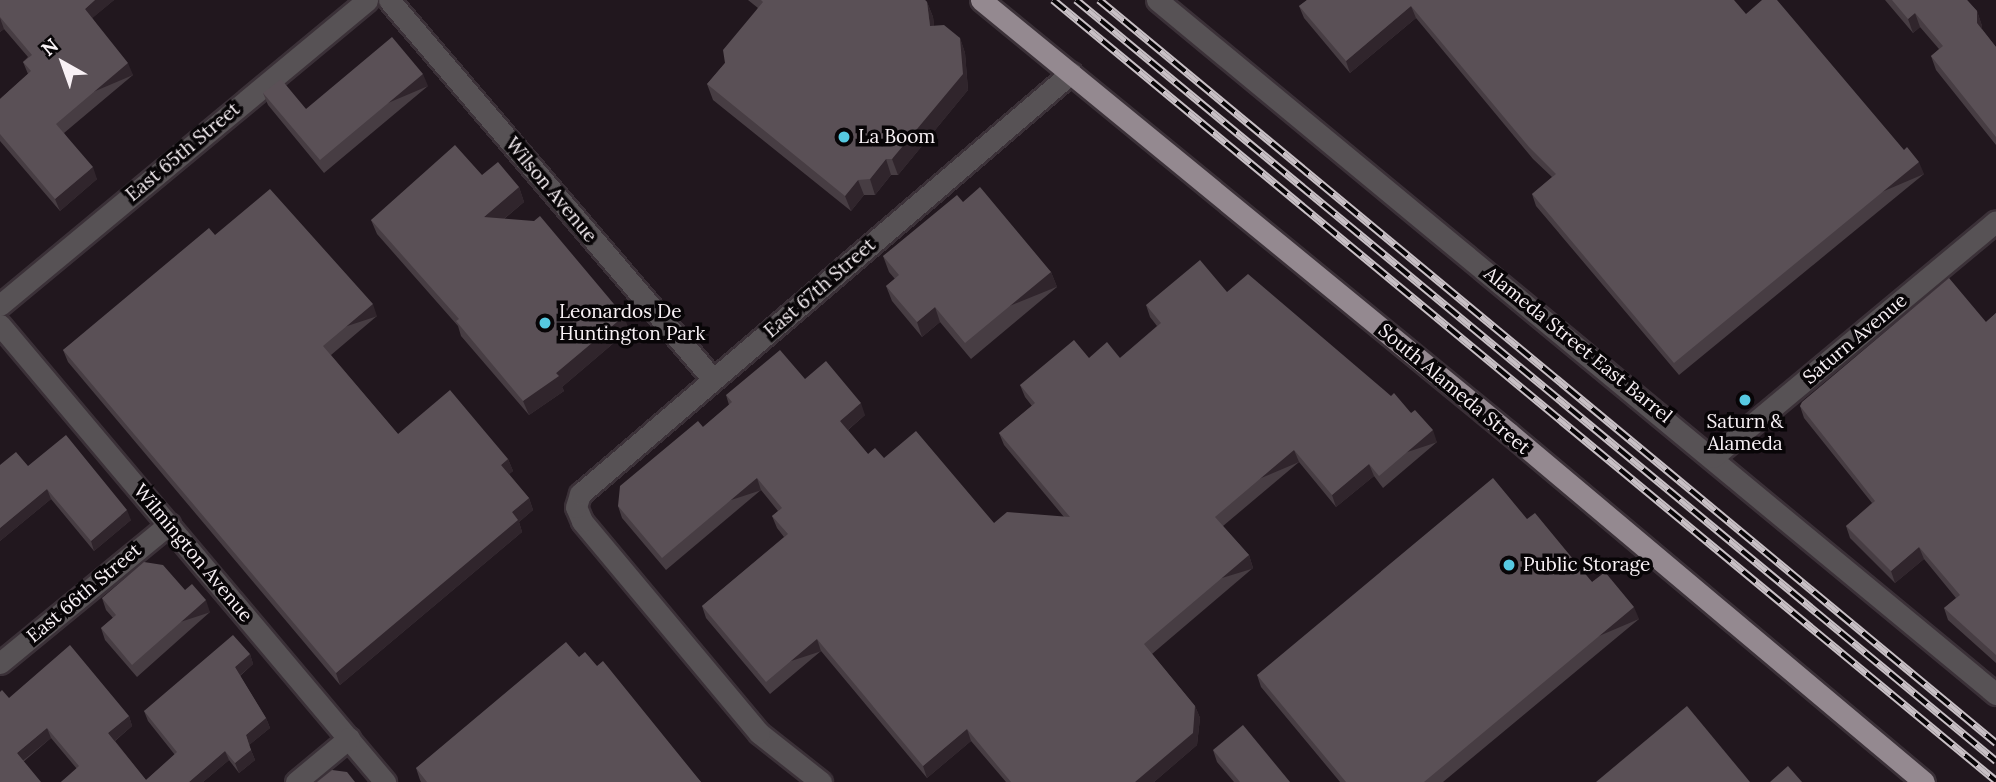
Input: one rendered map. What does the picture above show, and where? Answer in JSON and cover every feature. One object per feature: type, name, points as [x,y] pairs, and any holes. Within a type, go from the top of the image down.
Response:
[{"type":"main road","name":"South Alameda Street","points":[[981,0],[1924,782]]},
{"type":"street","name":"East 65th Street","points":[[0,304],[367,0]]},
{"type":"street","name":"Wilson Avenue","points":[[389,0],[713,380]]},
{"type":"street","name":"Alameda Street East Barrel","points":[[1157,0],[1713,457],[1996,694]]},
{"type":"street","name":"East 67th Street","points":[[821,782],[759,733],[582,521],[576,506],[587,486],[1071,73]]},
{"type":"street","name":"Saturn Avenue","points":[[1713,457],[1996,221]]},
{"type":"street","name":"Wilmington Avenue","points":[[0,325],[386,782]]},
{"type":"street","name":"East 66th Street","points":[[0,663],[169,524]]},
{"type":"street","points":[[296,782],[349,738]]},
{"type":"building","points":[[0,0],[95,0],[85,9],[128,63],[56,124],[93,167],[55,199],[0,134],[0,99],[31,71],[23,62],[32,55],[0,17]]},
{"type":"building","name":"La Boom","points":[[761,0],[925,0],[930,26],[944,25],[960,38],[963,74],[892,159],[886,159],[870,179],[858,180],[845,196],[707,84],[725,63],[723,50],[763,2]]},
{"type":"building","points":[[1307,0],[1734,0],[1746,14],[1762,0],[1777,0],[1904,150],[1907,147],[1919,162],[1674,363],[1532,194],[1556,174],[1529,147],[1411,6],[1346,61],[1299,6]]},
{"type":"building","points":[[1892,0],[1967,0],[1977,11],[1977,23],[1996,47],[1996,137],[1931,56],[1943,46],[1915,13],[1908,19]]},
{"type":"building","points":[[392,37],[423,74],[320,160],[263,93],[281,79],[306,109]]},
{"type":"building","points":[[455,145],[482,175],[498,162],[519,187],[484,217],[534,221],[540,216],[624,316],[556,373],[559,376],[523,401],[456,321],[459,319],[371,220]]},
{"type":"building","points":[[980,187],[1051,272],[965,343],[935,307],[917,322],[886,286],[899,275],[883,256],[957,195],[963,202]]},
{"type":"building","points":[[270,189],[373,304],[323,346],[398,434],[450,390],[508,459],[501,465],[529,498],[512,512],[518,520],[336,673],[63,350],[209,228],[215,235]]},
{"type":"building","points":[[1200,260],[1227,292],[1248,274],[1391,396],[1394,393],[1411,413],[1415,410],[1433,430],[1379,476],[1369,464],[1332,495],[1294,450],[1215,517],[1249,555],[1144,644],[1195,706],[1193,733],[1135,782],[1011,782],[967,729],[923,766],[817,639],[766,682],[702,606],[788,534],[772,516],[782,508],[757,478],[662,558],[618,506],[620,486],[698,421],[703,427],[732,402],[726,395],[780,350],[805,379],[826,361],[861,403],[840,421],[868,454],[875,448],[884,458],[916,431],[994,523],[1007,512],[1070,517],[999,433],[1035,403],[1020,385],[1074,340],[1089,358],[1107,342],[1120,358],[1161,323],[1146,305]]},
{"type":"building","points":[[1949,278],[1986,322],[1996,313],[1996,655],[1944,608],[1960,595],[1919,547],[1891,571],[1846,526],[1875,501],[1800,406]]},
{"type":"building","points":[[66,435],[127,510],[91,541],[47,489],[0,528],[0,465],[16,452],[28,466]]},
{"type":"building","name":"Public Storage","points":[[1493,478],[1527,519],[1535,513],[1592,582],[1605,572],[1634,607],[1424,782],[1346,782],[1257,675]]},
{"type":"building","points":[[144,562],[163,565],[185,590],[192,584],[206,600],[132,665],[101,628],[116,615],[102,598]]},
{"type":"building","points":[[233,635],[250,654],[235,667],[266,718],[246,735],[251,750],[235,763],[225,751],[189,782],[61,782],[79,766],[47,728],[17,753],[41,782],[0,782],[0,692],[2,690],[9,698],[70,645],[129,716],[108,733],[146,780],[177,752],[144,711]]},
{"type":"building","points":[[566,642],[579,657],[585,652],[597,666],[603,661],[701,782],[427,782],[416,768]]},
{"type":"building","points":[[1687,706],[1750,782],[1596,782]]},
{"type":"building","points":[[1243,725],[1290,782],[1240,782],[1213,750]]},
{"type":"building","points":[[1788,766],[1802,782],[1770,782]]},
{"type":"building","points":[[332,770],[347,772],[355,782],[317,782]]},
{"type":"railway","points":[[1053,0],[1996,781]]},
{"type":"railway","points":[[1076,0],[1996,761]]},
{"type":"railway","points":[[1099,0],[1996,743]]},
{"type":"place","name":"La Boom","points":[[844,137]]},
{"type":"place","name":"Leonardos De Huntington Park","points":[[545,323]]},
{"type":"place","name":"Saturn & Alameda","points":[[1745,400]]},
{"type":"place","name":"Public Storage","points":[[1509,565]]}]
